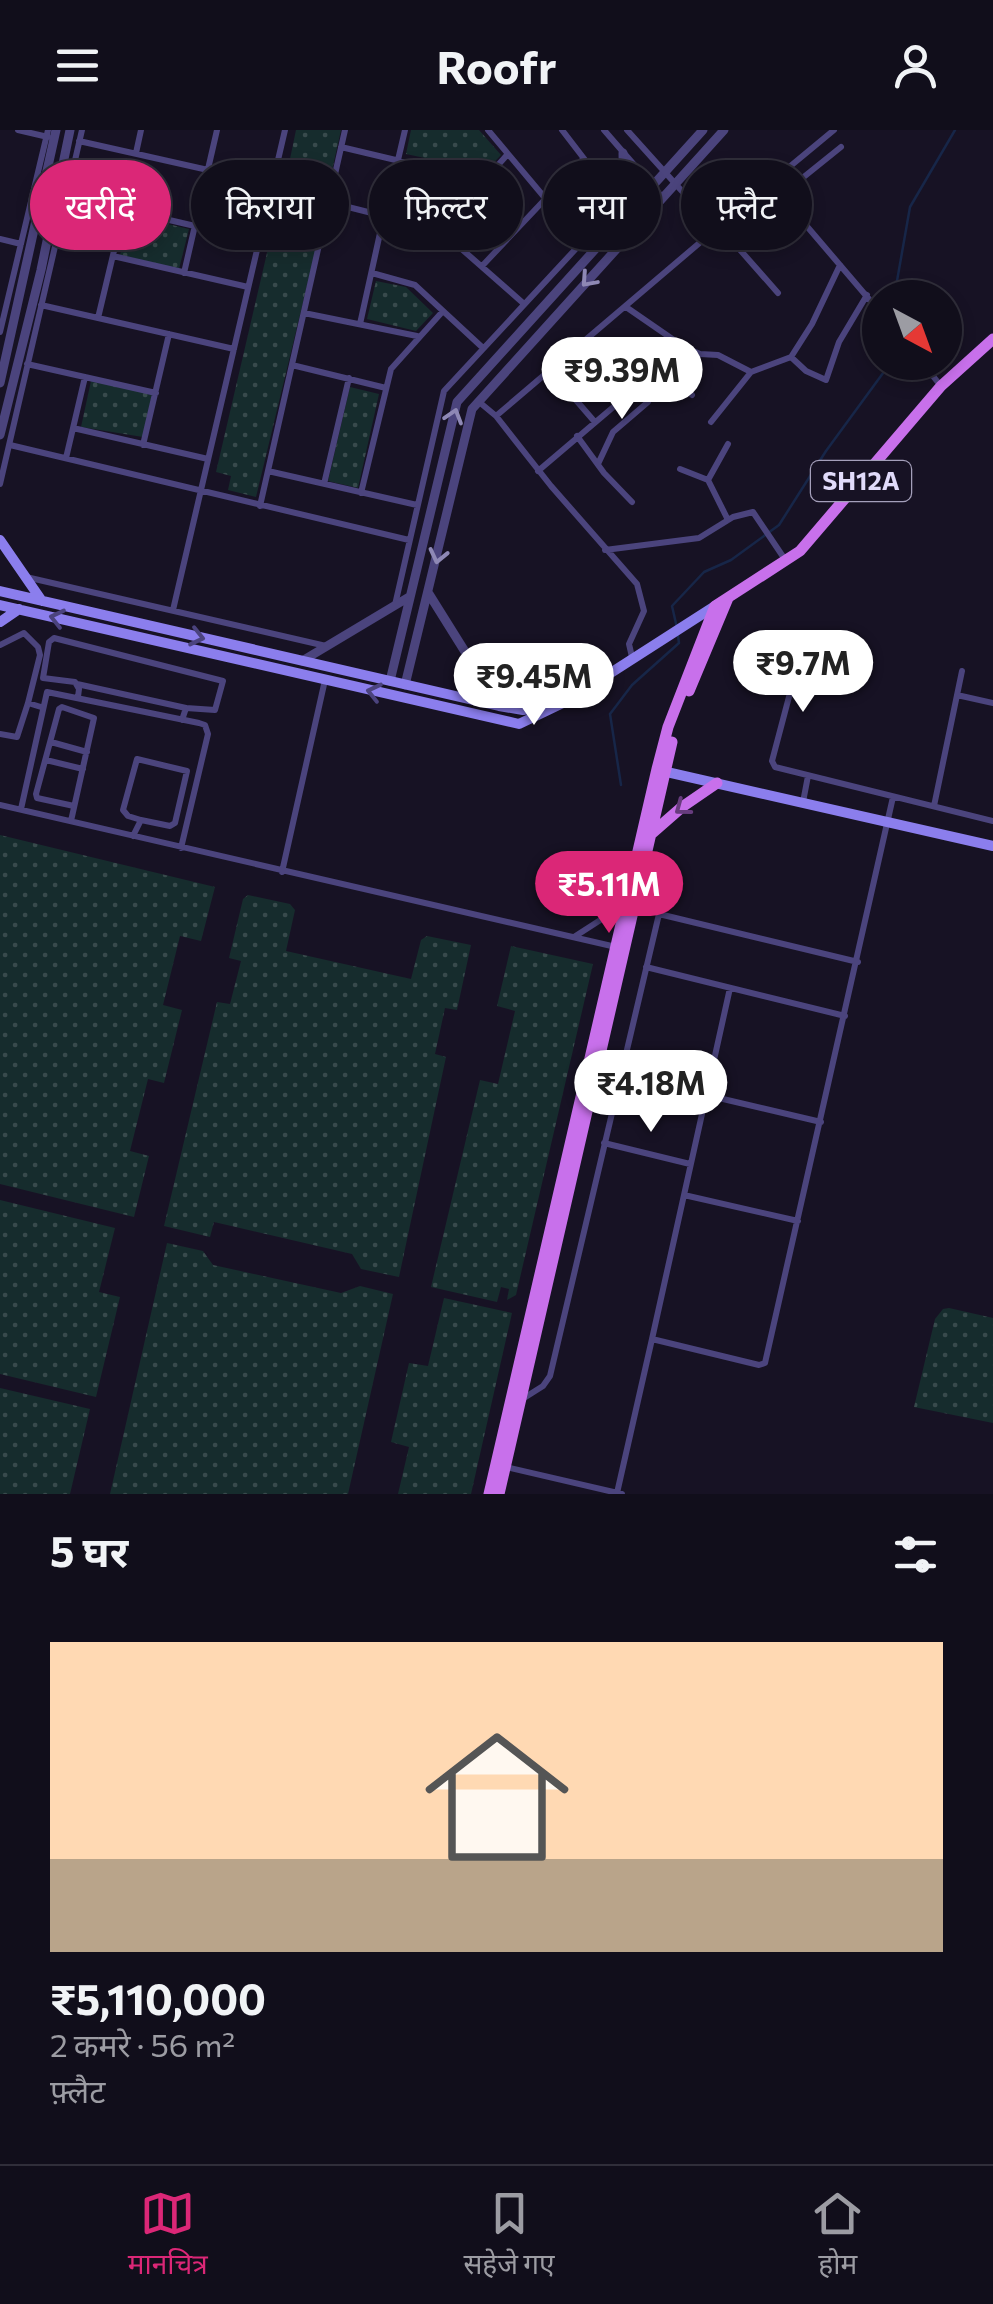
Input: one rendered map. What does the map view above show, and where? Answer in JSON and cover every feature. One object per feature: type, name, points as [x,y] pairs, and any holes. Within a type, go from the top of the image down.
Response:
[{"type":"main road","name":"SH12A","points":[[716,606],[786,562],[815,537],[941,386],[993,339]]},
{"type":"main road","points":[[0,540],[42,600]]},
{"type":"main road","points":[[0,591],[498,706],[523,710],[567,701]]},
{"type":"main road","points":[[489,1494],[522,1400],[620,948],[626,904],[661,770],[688,692],[728,598]]},
{"type":"main road","points":[[0,605],[519,724],[567,701],[716,606]]},
{"type":"main road","points":[[499,1494],[501,1466],[620,948],[640,881],[672,714],[716,606]]},
{"type":"main road","points":[[0,622],[19,610]]},
{"type":"main road","points":[[661,770],[993,846]]},
{"type":"main road","points":[[650,835],[717,784]]},
{"type":"street","points":[[18,130],[51,134],[67,142]]},
{"type":"street","points":[[64,160],[70,130]]},
{"type":"street","points":[[75,160],[82,130]]},
{"type":"street","points":[[136,154],[141,130]]},
{"type":"street","points":[[210,160],[217,130]]},
{"type":"street","points":[[279,160],[286,130]]},
{"type":"street","points":[[339,160],[345,130]]},
{"type":"street","points":[[342,147],[398,160],[406,130]]},
{"type":"street","points":[[488,130],[543,196]]},
{"type":"street","points":[[562,130],[583,159]]},
{"type":"street","points":[[604,130],[629,160]]},
{"type":"street","points":[[628,130],[681,189]]},
{"type":"street","points":[[661,175],[703,130]]},
{"type":"street","points":[[405,684],[466,428],[478,401],[724,130]]},
{"type":"street","points":[[798,160],[834,130]]},
{"type":"street","points":[[0,382],[51,134]]},
{"type":"street","points":[[80,140],[191,166]]},
{"type":"street","points":[[812,170],[841,146]]},
{"type":"street","points":[[623,153],[623,160]]},
{"type":"street","points":[[503,160],[508,154]]},
{"type":"street","points":[[483,266],[543,200]]},
{"type":"street","points":[[812,232],[862,289]]},
{"type":"street","points":[[0,239],[30,247]]},
{"type":"street","points":[[184,272],[191,243]]},
{"type":"street","points":[[0,332],[26,246]]},
{"type":"street","points":[[0,434],[46,250]]},
{"type":"street","points":[[0,484],[54,250]]},
{"type":"street","points":[[98,318],[114,250]]},
{"type":"street","points":[[173,610],[257,250]]},
{"type":"street","points":[[260,506],[318,250]]},
{"type":"street","points":[[360,324],[377,250]]},
{"type":"street","points":[[464,250],[524,304]]},
{"type":"street","points":[[395,606],[441,398],[574,250]]},
{"type":"street","points":[[390,681],[457,402],[592,250]]},
{"type":"street","points":[[496,416],[692,250]]},
{"type":"street","points":[[738,250],[778,293]]},
{"type":"street","points":[[113,256],[248,287]]},
{"type":"street","points":[[567,258],[576,268]]},
{"type":"street","points":[[711,422],[752,372],[791,357],[812,324],[840,264]]},
{"type":"street","points":[[372,273],[410,282],[483,348]]},
{"type":"street","points":[[791,357],[806,371],[826,380],[840,342],[862,304]]},
{"type":"street","points":[[41,305],[234,349]]},
{"type":"street","points":[[626,306],[684,347],[700,354],[718,354],[752,372]]},
{"type":"street","points":[[360,492],[394,364],[443,311]]},
{"type":"street","points":[[304,312],[418,336]]},
{"type":"street","points":[[144,445],[169,334]]},
{"type":"street","points":[[538,471],[684,347]]},
{"type":"street","points":[[27,364],[156,393]]},
{"type":"street","points":[[292,364],[386,388]]},
{"type":"street","points":[[663,364],[692,395]]},
{"type":"street","points":[[550,370],[594,422]]},
{"type":"street","points":[[66,458],[85,377]]},
{"type":"street","points":[[324,484],[348,378]]},
{"type":"street","points":[[936,380],[941,386]]},
{"type":"street","points":[[598,464],[613,432],[648,402],[636,386]]},
{"type":"street","points":[[478,401],[496,416],[640,592],[644,611],[629,644],[632,657]]},
{"type":"street","points":[[73,428],[208,460]]},
{"type":"street","points":[[577,436],[632,502]]},
{"type":"street","points":[[708,480],[728,444]]},
{"type":"street","points":[[10,445],[410,540]]},
{"type":"street","points":[[680,469],[708,480],[728,520]]},
{"type":"street","points":[[268,471],[417,506]]},
{"type":"street","points":[[606,550],[699,538],[728,520],[752,512],[786,562]]},
{"type":"street","points":[[25,576],[327,647]]},
{"type":"street","points":[[429,594],[498,706]]},
{"type":"street","points":[[302,661],[410,597]]},
{"type":"street","points":[[0,645],[24,632],[40,655],[19,736],[0,734]]},
{"type":"street","points":[[54,638],[223,681],[215,710],[186,708],[43,678],[49,642],[54,638]]},
{"type":"street","points":[[799,659],[772,764],[778,769],[993,820]]},
{"type":"street","points":[[934,806],[962,671]]},
{"type":"street","points":[[282,872],[325,680]]},
{"type":"street","points":[[77,684],[78,697]]},
{"type":"street","points":[[21,809],[46,692],[204,725],[208,734],[180,848]]},
{"type":"street","points":[[957,695],[993,703]]},
{"type":"street","points":[[28,703],[41,706]]},
{"type":"street","points":[[71,821],[94,718],[62,707],[37,798],[74,806]]},
{"type":"street","points":[[182,720],[186,708]]},
{"type":"street","points":[[51,742],[87,752]]},
{"type":"street","points":[[46,760],[83,769]]},
{"type":"street","points":[[136,760],[187,772],[175,823],[170,826],[141,820],[123,810],[136,760]]},
{"type":"street","points":[[802,803],[808,776]]},
{"type":"street","points":[[652,1339],[763,1365],[893,797]]},
{"type":"street","points":[[0,805],[620,948]]},
{"type":"street","points":[[133,836],[141,820]]},
{"type":"street","points":[[522,1400],[543,1386],[550,1376],[659,914],[653,894],[640,881]]},
{"type":"street","points":[[573,937],[626,904]]},
{"type":"street","points":[[659,914],[858,962]]},
{"type":"street","points":[[646,968],[845,1016]]},
{"type":"street","points":[[501,1466],[620,1493],[730,988]]},
{"type":"street","points":[[706,1094],[821,1122]]},
{"type":"street","points":[[604,1142],[690,1164]]},
{"type":"street","points":[[684,1195],[798,1221]]},
{"type":"green space","points":[[296,130],[341,130],[334,160],[290,160]]},
{"type":"green space","points":[[411,130],[479,130],[501,155],[496,160],[434,160],[406,154]]},
{"type":"green space","points":[[171,225],[189,229],[179,269],[120,255],[121,250],[171,250]]},
{"type":"green space","points":[[268,250],[316,250],[256,497],[228,490],[231,476],[216,472]]},
{"type":"green space","points":[[376,281],[406,287],[433,313],[416,331],[367,319]]},
{"type":"green space","points":[[91,381],[152,394],[143,437],[81,427]]},
{"type":"green space","points":[[350,387],[379,394],[358,488],[328,481]]},
{"type":"green space","points":[[0,835],[215,887],[201,941],[180,936],[163,1005],[182,1010],[164,1083],[148,1079],[130,1151],[149,1156],[134,1217],[0,1184]]},
{"type":"green space","points":[[248,895],[290,904],[295,910],[286,951],[411,979],[421,940],[427,936],[471,945],[457,1010],[445,1008],[435,1054],[446,1057],[399,1277],[361,1269],[352,1254],[214,1222],[210,1237],[164,1226],[217,1002],[230,1004],[241,961],[229,958],[243,899]]},
{"type":"green space","points":[[511,946],[593,964],[516,1295],[507,1300],[509,1289],[501,1287],[497,1302],[431,1287],[480,1080],[498,1084],[515,1011],[497,1006]]},
{"type":"green space","points":[[0,1200],[115,1228],[99,1292],[120,1297],[96,1397],[0,1374]]},
{"type":"green space","points":[[167,1243],[203,1251],[213,1265],[341,1293],[360,1286],[393,1294],[348,1494],[110,1494]]},
{"type":"green space","points":[[444,1298],[512,1313],[471,1494],[398,1494],[409,1447],[391,1442],[409,1363],[428,1366]]},
{"type":"green space","points":[[949,1308],[993,1318],[993,1423],[914,1407],[935,1319]]},
{"type":"green space","points":[[0,1388],[90,1409],[70,1494],[0,1494]]},
{"type":"waterway","points":[[897,280],[910,207],[955,130]]},
{"type":"waterway","points":[[677,628],[672,606],[704,572],[731,560],[779,525],[878,380]]},
{"type":"waterway","points":[[621,785],[610,714],[632,685],[679,643],[678,636]]}]
